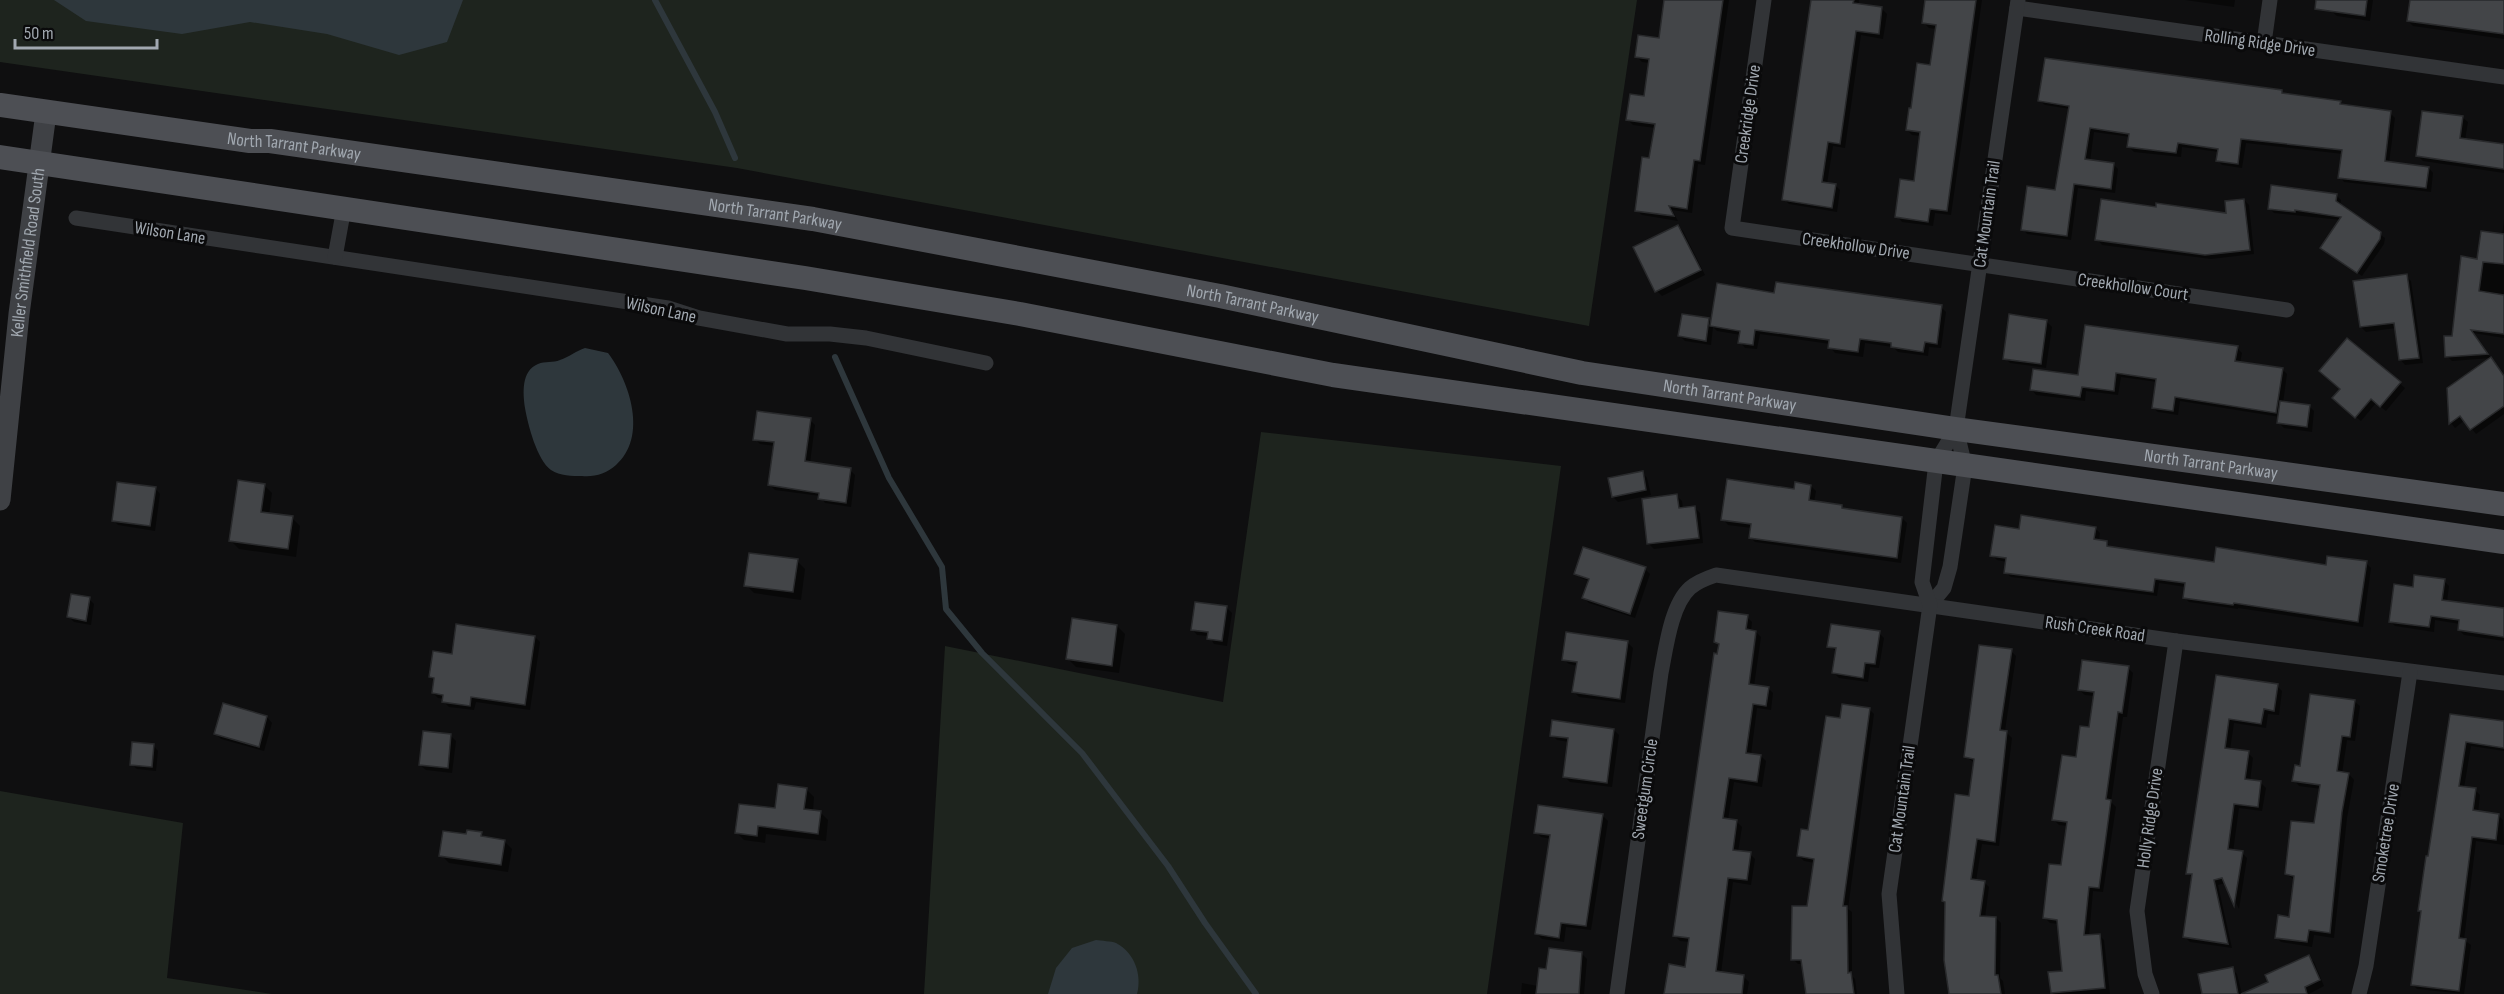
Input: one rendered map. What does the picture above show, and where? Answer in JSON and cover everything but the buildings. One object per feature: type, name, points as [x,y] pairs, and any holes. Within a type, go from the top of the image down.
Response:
[{"type":"main road","name":"North Tarrant Parkway","points":[[0,105],[250,141],[270,141],[813,219],[1220,296],[1582,373],[1956,429],[2504,504]]},
{"type":"main road","name":"Keller Smithfield Road South","points":[[0,501],[19,314],[46,113]]},
{"type":"main road","name":"North Tarrant Parkway","points":[[0,157],[613,248],[1020,314],[1333,375],[2504,542]]},
{"type":"street","name":"Creekridge Drive","points":[[1732,228],[1764,0]]},
{"type":"street","points":[[2264,43],[2270,0]]},
{"type":"street","name":"Rolling Ridge Drive","points":[[2017,4],[2264,43],[2504,77]]},
{"type":"street","name":"Cat Mountain Trail","points":[[1930,604],[1944,588],[1950,567],[1965,466],[1956,429],[2017,4]]},
{"type":"street","points":[[335,257],[344,208]]},
{"type":"street","name":"Wilson Lane","points":[[76,218],[668,308],[706,319],[787,334],[866,338],[986,363]]},
{"type":"street","name":"Creekhollow Drive","points":[[1732,228],[1980,264]]},
{"type":"street","name":"Creekhollow Court","points":[[1980,264],[2287,310]]},
{"type":"street","name":"Cat Mountain Trail","points":[[1897,994],[1889,894],[1930,604],[1922,582],[1936,462],[1956,429]]},
{"type":"street","name":"Rush Creek Road","points":[[1690,588],[1716,575],[2176,641],[2504,683]]},
{"type":"street","name":"Sweetgum Circle","points":[[1617,994],[1661,673],[1672,622],[1682,599],[1690,588]]},
{"type":"street","name":"Holly Ridge Drive","points":[[2152,994],[2145,974],[2137,911],[2176,641]]},
{"type":"street","name":"Smoketree Drive","points":[[2360,994],[2410,672]]},
{"type":"shaded area","points":[[0,0],[1637,0],[1589,326],[737,168],[0,62]]},
{"type":"shaded area","points":[[54,0],[463,0],[447,42],[399,55],[327,34],[250,22],[182,34],[86,21]]},
{"type":"shaded area","points":[[585,348],[608,353],[623,379],[632,409],[631,440],[626,453],[608,471],[591,476],[566,475],[551,470],[537,450],[525,408],[524,383],[532,367],[557,361]]},
{"type":"shaded area","points":[[1261,432],[1561,466],[1487,994],[924,994],[945,646],[1223,702]]},
{"type":"shaded area","points":[[0,791],[183,823],[167,978],[272,994],[0,994]]},
{"type":"shaded area","points":[[1096,940],[1116,943],[1128,953],[1138,972],[1137,994],[1048,994],[1056,968],[1072,948]]},
{"type":"waterway","points":[[655,0],[715,112],[735,158]]},
{"type":"waterway","points":[[835,357],[889,478],[942,567],[946,609],[982,653],[1082,753],[1168,866],[1205,923],[1256,994]]}]
